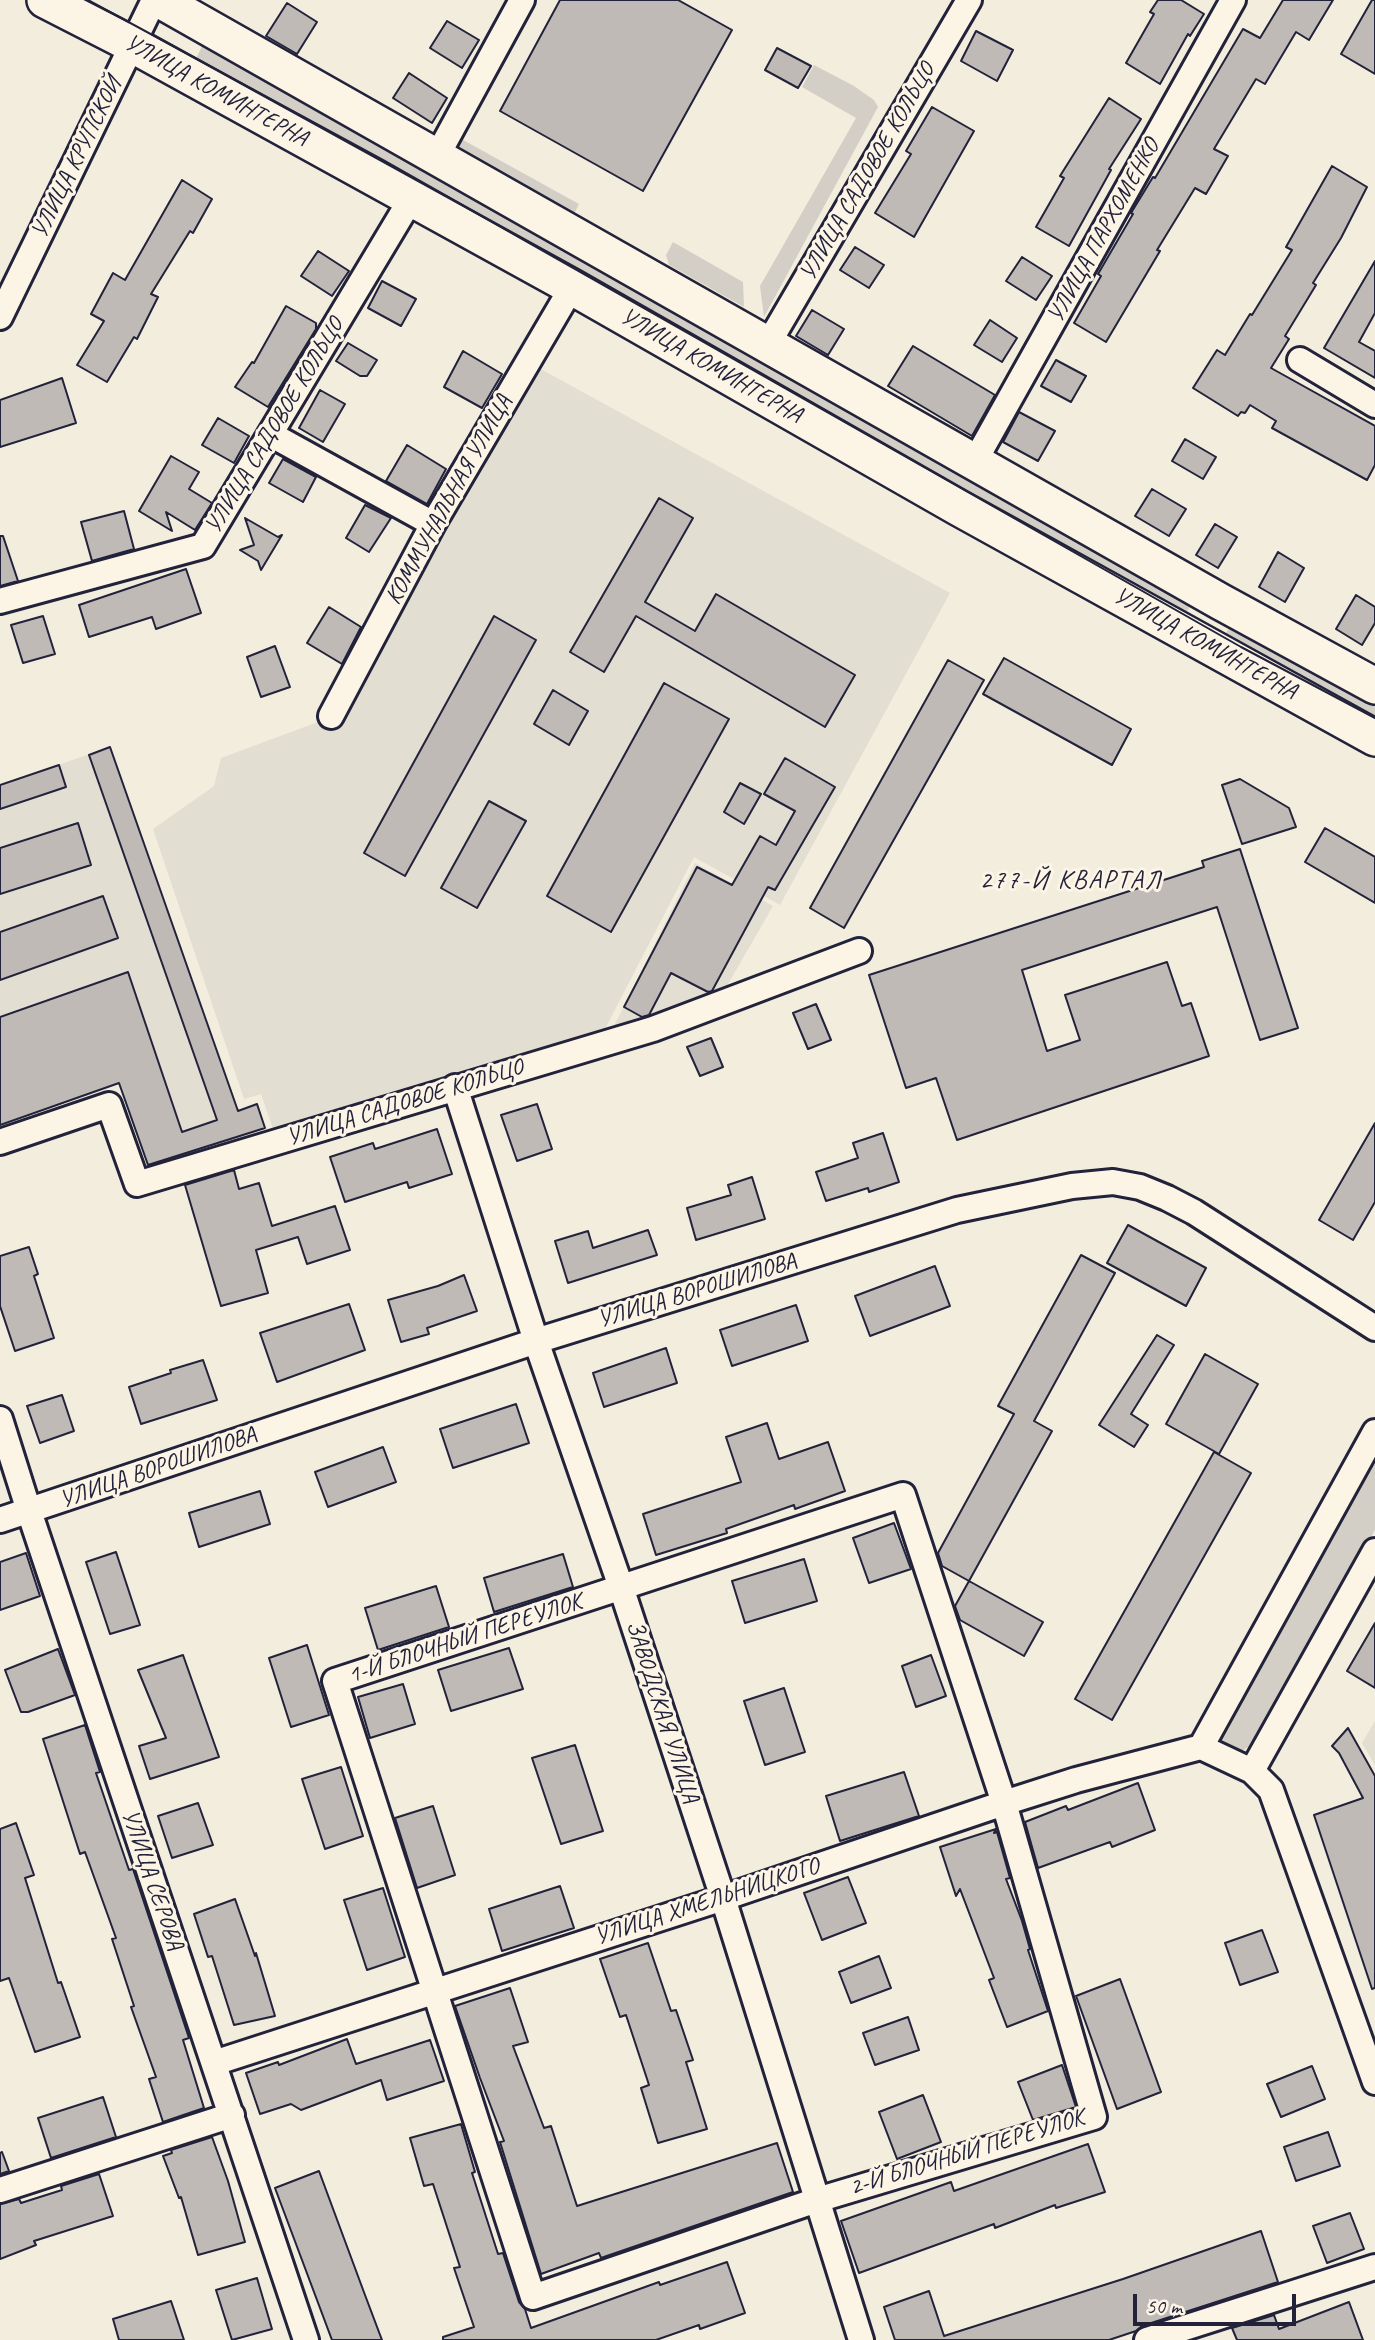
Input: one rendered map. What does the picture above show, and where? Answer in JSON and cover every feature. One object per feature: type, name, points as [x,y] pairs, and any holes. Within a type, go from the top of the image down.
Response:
[{"type":"street","name":"УЛИЦА КОМИНТЕРНА","points":[[45,0],[131,44],[572,287],[959,508],[1375,738]]},
{"type":"street","name":"УЛИЦА КРУПСКОЙ","points":[[0,317],[154,0]]},
{"type":"street","name":"УЛИЦА КОМИНТЕРНА","points":[[160,0],[1221,602],[1375,686]]},
{"type":"street","points":[[436,158],[523,0]]},
{"type":"street","name":"УЛИЦА САДОВОЕ КОЛЬЦО","points":[[768,344],[969,0]]},
{"type":"street","name":"УЛИЦА ПАРХОМЕНКО","points":[[975,461],[1233,0]]},
{"type":"street","name":"УЛИЦА САДОВОЕ КОЛЬЦО","points":[[0,601],[203,546],[411,199]]},
{"type":"street","name":"КОММУНАЛЬНАЯ УЛИЦА","points":[[331,716],[433,524],[572,287]]},
{"type":"street","points":[[1300,360],[1375,405]]},
{"type":"street","points":[[270,433],[433,524]]},
{"type":"street","points":[[1199,641],[1221,602]]},
{"type":"street","name":"УЛИЦА САДОВОЕ КОЛЬЦО","points":[[0,1142],[108,1105],[137,1184],[653,1029],[859,951]]},
{"type":"street","name":"ЗАВОДСКАЯ УЛИЦА","points":[[455,1087],[536,1341],[621,1587],[723,1898],[861,2340]]},
{"type":"street","name":"УЛИЦА ВОРОШИЛОВА","points":[[0,1520],[536,1341],[957,1210],[1072,1186],[1113,1182],[1140,1187],[1194,1212],[1375,1328]]},
{"type":"street","name":"УЛИЦА СЕРОВА","points":[[0,1419],[306,2340]]},
{"type":"street","points":[[1375,1432],[1201,1747],[1252,1771],[1271,1790],[1375,2081]]},
{"type":"street","name":"1-Й БЛОЧНЫЙ ПЕРЕУЛОК","points":[[436,1991],[335,1681],[903,1495]]},
{"type":"street","name":"2-Й БЛОЧНЫЙ ПЕРЕУЛОК","points":[[436,1991],[533,2297],[817,2200],[1094,2117],[1004,1803],[903,1495]]},
{"type":"street","points":[[1252,1771],[1375,1551]]},
{"type":"street","name":"УЛИЦА ХМЕЛЬНИЦКОГО","points":[[214,2063],[723,1898],[1004,1803],[1076,1780],[1201,1747]]},
{"type":"street","points":[[0,2190],[232,2115]]},
{"type":"street","points":[[1147,2340],[1375,2267]]},
{"type":"shaded area","points":[[204,42],[1195,598],[1182,620],[191,69]]},
{"type":"shaded area","points":[[814,65],[854,86],[874,100],[878,107],[764,317],[760,286],[856,118],[802,87]]},
{"type":"shaded area","points":[[456,136],[579,204],[574,214],[454,148]]},
{"type":"shaded area","points":[[673,242],[743,282],[744,307],[669,265],[666,255]]},
{"type":"shaded area","points":[[537,367],[950,593],[780,905],[694,857],[605,1029],[273,1129],[261,1094],[244,1099],[153,829],[214,786],[221,758],[345,712]]},
{"type":"shaded area","points":[[1233,621],[1375,699],[1375,728],[1221,642]]},
{"type":"shaded area","points":[[110,747],[238,1110],[257,1104],[265,1128],[149,1168],[119,1083],[0,1125],[0,785]]},
{"type":"shaded area","points":[[695,863],[773,906],[720,998],[612,1030]]},
{"type":"shaded area","points":[[1375,1456],[1375,1530],[1258,1741],[1232,1757],[1218,1738]]},
{"type":"shaded area","points":[[1375,1721],[1375,1765],[1362,1743]]},
{"type":"building","points":[[560,0],[678,0],[732,30],[643,191],[500,111]]},
{"type":"building","points":[[1158,0],[1181,0],[1204,14],[1190,36],[1188,34],[1160,84],[1126,63],[1154,14],[1150,12]]},
{"type":"building","points":[[1283,0],[1333,0],[1309,40],[1296,32],[1265,84],[1256,79],[1214,149],[1228,156],[1206,194],[1195,188],[1106,342],[1074,323],[1101,276],[1098,274],[1133,214],[1131,213],[1153,177],[1155,178],[1243,29],[1260,38]]},
{"type":"building","points":[[1372,0],[1375,0],[1375,74],[1341,54]]},
{"type":"building","points":[[287,3],[317,22],[297,54],[266,36]]},
{"type":"building","points":[[447,21],[479,40],[462,68],[430,48]]},
{"type":"building","points":[[976,31],[1013,50],[997,81],[961,61]]},
{"type":"building","points":[[777,48],[811,66],[798,88],[765,70]]},
{"type":"building","points":[[409,73],[447,98],[432,123],[393,98]]},
{"type":"building","points":[[1109,98],[1141,119],[1109,169],[1111,170],[1069,246],[1036,227],[1064,178],[1060,176]]},
{"type":"building","points":[[932,107],[974,131],[914,237],[875,213],[911,154],[906,151]]},
{"type":"building","points":[[1332,166],[1367,187],[1341,238],[1313,283],[1316,285],[1285,336],[1289,339],[1271,368],[1375,426],[1375,465],[1367,480],[1272,428],[1276,421],[1250,405],[1245,413],[1241,412],[1238,416],[1193,388],[1217,350],[1225,355],[1250,314],[1252,315],[1292,250],[1286,247]]},
{"type":"building","points":[[182,180],[212,199],[193,233],[190,231],[151,294],[158,297],[137,339],[134,337],[107,382],[77,365],[104,321],[91,314],[113,273],[125,280]]},
{"type":"building","points":[[855,247],[884,265],[869,288],[840,270]]},
{"type":"building","points":[[318,251],[349,271],[332,296],[301,276]]},
{"type":"building","points":[[1022,257],[1052,276],[1036,300],[1006,281]]},
{"type":"building","points":[[1375,261],[1375,313],[1359,342],[1375,351],[1375,378],[1324,348]]},
{"type":"building","points":[[382,281],[416,299],[401,326],[368,308]]},
{"type":"building","points":[[286,306],[316,323],[316,329],[268,407],[235,387],[252,362],[254,363]]},
{"type":"building","points":[[812,310],[844,329],[828,355],[796,336]]},
{"type":"building","points":[[990,320],[1017,338],[1002,362],[974,345]]},
{"type":"building","points":[[348,343],[377,360],[367,376],[360,376],[336,361]]},
{"type":"building","points":[[913,346],[995,395],[972,436],[888,386]]},
{"type":"building","points":[[463,351],[502,374],[482,408],[444,387]]},
{"type":"building","points":[[1056,360],[1086,376],[1071,402],[1041,386]]},
{"type":"building","points":[[62,378],[76,423],[0,447],[0,400]]},
{"type":"building","points":[[320,390],[345,404],[323,442],[299,428]]},
{"type":"building","points":[[1019,412],[1055,431],[1038,461],[1003,442]]},
{"type":"building","points":[[218,418],[249,436],[234,463],[202,445]]},
{"type":"building","points":[[1185,439],[1216,457],[1203,479],[1172,461]]},
{"type":"building","points":[[407,445],[446,469],[427,504],[386,481]]},
{"type":"building","points":[[171,456],[199,472],[189,489],[212,503],[195,530],[166,512],[172,531],[139,511]]},
{"type":"building","points":[[283,459],[316,477],[303,502],[269,483]]},
{"type":"building","points":[[1152,489],[1186,509],[1169,536],[1135,516]]},
{"type":"building","points":[[659,498],[693,518],[645,602],[695,631],[716,594],[855,675],[825,727],[636,616],[604,672],[570,652]]},
{"type":"building","points":[[365,505],[391,518],[369,552],[346,538]]},
{"type":"building","points":[[124,511],[134,549],[92,561],[81,522]]},
{"type":"building","points":[[245,518],[278,537],[282,535],[261,570],[258,561],[240,550],[254,545]]},
{"type":"building","points":[[1215,524],[1237,537],[1218,568],[1196,555]]},
{"type":"building","points":[[0,536],[3,536],[18,581],[0,586]]},
{"type":"building","points":[[1278,552],[1304,568],[1285,602],[1259,587]]},
{"type":"building","points":[[186,569],[201,613],[156,629],[152,617],[89,637],[79,605]]},
{"type":"building","points":[[1356,595],[1375,607],[1375,623],[1362,645],[1336,629]]},
{"type":"building","points":[[329,607],[361,627],[342,664],[307,643]]},
{"type":"building","points":[[43,616],[55,654],[23,663],[11,625]]},
{"type":"building","points":[[494,616],[536,640],[405,876],[364,853]]},
{"type":"building","points":[[275,646],[290,687],[261,697],[247,657]]},
{"type":"building","points":[[1004,658],[1131,729],[1112,765],[983,694]]},
{"type":"building","points":[[948,660],[984,680],[844,928],[810,908]]},
{"type":"building","points":[[664,683],[729,719],[611,932],[547,896]]},
{"type":"building","points":[[553,690],[588,711],[569,745],[534,724]]},
{"type":"building","points":[[110,747],[238,1111],[257,1104],[265,1128],[148,1165],[119,1083],[0,1125],[0,1017],[128,972],[182,1132],[217,1120],[89,755]]},
{"type":"building","points":[[785,758],[835,787],[775,890],[768,887],[712,991],[708,992],[671,973],[649,1015],[642,1017],[624,1007],[697,867],[732,885],[760,836],[776,845],[795,811],[764,794]]},
{"type":"building","points":[[59,765],[66,787],[0,809],[0,785]]},
{"type":"building","points":[[1240,779],[1289,808],[1296,827],[1242,844],[1222,785]]},
{"type":"building","points":[[740,783],[761,794],[744,824],[724,812]]},
{"type":"building","points":[[489,801],[526,821],[477,908],[441,888]]},
{"type":"building","points":[[78,823],[91,865],[0,894],[0,848]]},
{"type":"building","points":[[1325,828],[1375,857],[1375,903],[1305,862]]},
{"type":"building","points":[[1240,849],[1298,1028],[1260,1040],[1217,907],[1022,970],[1047,1051],[1080,1040],[1065,995],[1167,962],[1182,1006],[1191,1003],[1209,1056],[957,1140],[936,1078],[906,1088],[869,975],[1204,867],[1202,861]]},
{"type":"building","points":[[103,896],[118,938],[0,980],[0,932]]},
{"type":"building","points":[[816,1004],[831,1040],[808,1049],[793,1013]]},
{"type":"building","points":[[711,1038],[723,1067],[700,1076],[687,1047]]},
{"type":"building","points":[[537,1104],[552,1149],[517,1161],[501,1115]]},
{"type":"building","points":[[1375,1123],[1375,1202],[1353,1240],[1319,1220]]},
{"type":"building","points":[[437,1129],[452,1174],[409,1188],[407,1182],[345,1202],[330,1157],[373,1143],[375,1149]]},
{"type":"building","points":[[883,1133],[899,1182],[869,1192],[868,1188],[826,1201],[816,1172],[858,1158],[853,1143]]},
{"type":"building","points":[[234,1170],[239,1189],[259,1183],[272,1226],[335,1206],[350,1250],[307,1264],[298,1237],[256,1250],[268,1293],[221,1306],[185,1185]]},
{"type":"building","points":[[752,1177],[765,1219],[696,1240],[687,1208],[731,1195],[728,1185]]},
{"type":"building","points":[[1128,1225],[1206,1268],[1186,1306],[1107,1263]]},
{"type":"building","points":[[648,1230],[657,1255],[568,1283],[555,1241],[588,1231],[593,1248]]},
{"type":"building","points":[[29,1247],[38,1274],[34,1276],[54,1338],[15,1351],[0,1306],[0,1256]]},
{"type":"building","points":[[1081,1255],[1115,1273],[1034,1421],[1052,1431],[969,1581],[942,1566],[938,1553],[1014,1414],[998,1406]]},
{"type":"building","points":[[935,1266],[950,1306],[870,1336],[855,1296]]},
{"type":"building","points":[[464,1275],[477,1311],[427,1328],[429,1334],[401,1342],[388,1300],[438,1286]]},
{"type":"building","points":[[349,1304],[365,1350],[277,1382],[260,1333]]},
{"type":"building","points":[[796,1305],[808,1341],[732,1366],[720,1330]]},
{"type":"building","points":[[1157,1335],[1174,1345],[1131,1414],[1148,1425],[1134,1447],[1099,1425]]},
{"type":"building","points":[[666,1348],[677,1383],[604,1407],[593,1373]]},
{"type":"building","points":[[1205,1354],[1258,1384],[1219,1454],[1166,1424]]},
{"type":"building","points":[[203,1360],[217,1400],[141,1424],[129,1387]]},
{"type":"building","points":[[62,1395],[74,1431],[40,1443],[27,1406]]},
{"type":"building","points":[[516,1404],[529,1443],[453,1468],[440,1429]]},
{"type":"building","points":[[767,1423],[779,1459],[828,1442],[845,1491],[795,1509],[794,1505],[726,1529],[727,1533],[656,1555],[643,1514],[741,1482],[726,1437]]},
{"type":"building","points":[[383,1447],[396,1482],[328,1507],[315,1472]]},
{"type":"building","points":[[1214,1452],[1251,1473],[1112,1720],[1075,1699]]},
{"type":"building","points":[[260,1491],[270,1524],[199,1547],[189,1513]]},
{"type":"building","points":[[894,1523],[911,1569],[869,1583],[853,1538]]},
{"type":"building","points":[[116,1552],[140,1625],[110,1634],[86,1562]]},
{"type":"building","points":[[26,1553],[40,1596],[0,1610],[0,1562]]},
{"type":"building","points":[[563,1554],[573,1587],[494,1612],[484,1578]]},
{"type":"building","points":[[804,1559],[817,1601],[745,1623],[732,1581]]},
{"type":"building","points":[[969,1581],[1043,1622],[1024,1656],[960,1620],[955,1606]]},
{"type":"building","points":[[436,1586],[449,1627],[378,1650],[365,1608]]},
{"type":"building","points":[[1375,1623],[1375,1688],[1347,1671]]},
{"type":"building","points":[[307,1645],[329,1715],[291,1727],[269,1658]]},
{"type":"building","points":[[509,1648],[523,1689],[451,1711],[438,1670]]},
{"type":"building","points":[[58,1649],[75,1695],[28,1712],[21,1712],[5,1670]]},
{"type":"building","points":[[183,1655],[219,1757],[150,1779],[139,1746],[166,1738],[138,1670]]},
{"type":"building","points":[[931,1655],[946,1696],[916,1707],[902,1666]]},
{"type":"building","points":[[403,1684],[415,1724],[370,1738],[358,1697]]},
{"type":"building","points":[[784,1688],[805,1752],[765,1765],[744,1701]]},
{"type":"building","points":[[85,1725],[100,1772],[96,1773],[129,1870],[133,1869],[189,2038],[183,2040],[204,2108],[163,2122],[149,2079],[156,2077],[131,2007],[134,2006],[112,1939],[116,1938],[85,1852],[80,1854],[43,1739]]},
{"type":"building","points":[[1348,1728],[1375,1776],[1375,1988],[1372,1989],[1314,1815],[1363,1798],[1339,1753],[1332,1746]]},
{"type":"building","points":[[575,1745],[603,1831],[561,1844],[532,1758]]},
{"type":"building","points":[[341,1767],[363,1836],[325,1849],[302,1779]]},
{"type":"building","points":[[904,1772],[919,1816],[840,1841],[826,1796]]},
{"type":"building","points":[[1138,1783],[1155,1830],[1112,1847],[1110,1842],[1038,1868],[1025,1822],[1066,1806],[1068,1810]]},
{"type":"building","points":[[198,1803],[213,1845],[172,1858],[158,1816]]},
{"type":"building","points":[[433,1806],[455,1875],[417,1888],[395,1818]]},
{"type":"building","points":[[16,1823],[34,1875],[25,1878],[58,1983],[61,1982],[80,2037],[35,2052],[9,1978],[0,1981],[0,1829]]},
{"type":"building","points":[[996,1829],[994,1833],[997,1832],[1010,1878],[1006,1879],[1022,1921],[1030,1949],[1028,1950],[1048,2011],[1007,2027],[989,1980],[994,1978],[960,1889],[956,1896],[940,1847]]},
{"type":"building","points":[[848,1877],[866,1923],[822,1940],[804,1893]]},
{"type":"building","points":[[560,1886],[574,1928],[502,1951],[489,1909]]},
{"type":"building","points":[[383,1888],[405,1957],[367,1970],[344,1900]]},
{"type":"building","points":[[235,1899],[255,1956],[256,1953],[275,2016],[234,2025],[212,1956],[208,1957],[194,1914]]},
{"type":"building","points":[[1262,1930],[1278,1972],[1240,1985],[1225,1943]]},
{"type":"building","points":[[648,1943],[671,2011],[676,2010],[693,2060],[686,2062],[707,2129],[658,2143],[641,2088],[649,2085],[626,2015],[620,2017],[600,1959]]},
{"type":"building","points":[[879,1956],[891,1988],[851,2003],[839,1972]]},
{"type":"building","points":[[1120,1979],[1161,2092],[1117,2109],[1076,1996]]},
{"type":"building","points":[[510,1988],[528,2042],[513,2046],[544,2128],[551,2126],[577,2206],[777,2143],[793,2192],[601,2258],[599,2253],[541,2274],[500,2142],[504,2141],[455,2006]]},
{"type":"building","points":[[908,2017],[919,2050],[875,2065],[863,2033]]},
{"type":"building","points":[[347,2039],[356,2064],[430,2040],[444,2081],[387,2100],[381,2080],[301,2110],[291,2104],[260,2114],[246,2073],[278,2062],[279,2065]]},
{"type":"building","points":[[1062,2065],[1076,2107],[1033,2120],[1018,2082]]},
{"type":"building","points":[[1312,2066],[1325,2099],[1281,2117],[1267,2084]]},
{"type":"building","points":[[923,2095],[941,2142],[897,2159],[879,2112]]},
{"type":"building","points":[[103,2097],[116,2137],[51,2158],[38,2118]]},
{"type":"building","points":[[461,2124],[475,2172],[472,2173],[498,2254],[503,2253],[519,2302],[525,2309],[531,2328],[659,2282],[660,2285],[727,2262],[745,2313],[700,2329],[699,2325],[656,2340],[443,2340],[443,2337],[474,2327],[454,2268],[460,2267],[433,2184],[424,2186],[410,2138]]},
{"type":"building","points":[[1328,2132],[1340,2166],[1296,2181],[1284,2147]]},
{"type":"building","points":[[212,2137],[245,2242],[198,2255],[181,2197],[179,2198],[163,2156],[172,2153],[171,2150]]},
{"type":"building","points":[[1088,2144],[1105,2192],[1056,2208],[1055,2205],[995,2228],[994,2224],[859,2273],[841,2221],[951,2182],[954,2191]]},
{"type":"building","points":[[2,2152],[9,2171],[0,2174],[0,2153]]},
{"type":"building","points":[[319,2171],[382,2340],[332,2340],[275,2188]]},
{"type":"building","points":[[99,2174],[113,2216],[34,2241],[36,2245],[0,2259],[0,2204],[19,2199],[21,2203],[62,2190],[61,2186]]},
{"type":"building","points":[[1350,2213],[1364,2249],[1327,2263],[1313,2226]]},
{"type":"building","points":[[1261,2231],[1278,2282],[1142,2326],[1136,2331],[1109,2340],[895,2340],[884,2307],[929,2291],[944,2336],[1123,2279]]},
{"type":"building","points":[[257,2278],[272,2329],[232,2340],[216,2290]]},
{"type":"building","points":[[171,2301],[184,2340],[119,2340],[113,2319]]},
{"type":"building","points":[[1349,2302],[1363,2340],[1237,2340],[1232,2328],[1274,2315],[1279,2329]]},
{"type":"tram line","points":[[88,0],[383,160],[1241,647],[1375,718]]},
{"type":"district","name":"277-Й КВАРТАЛ","points":[[1071,881]]}]
